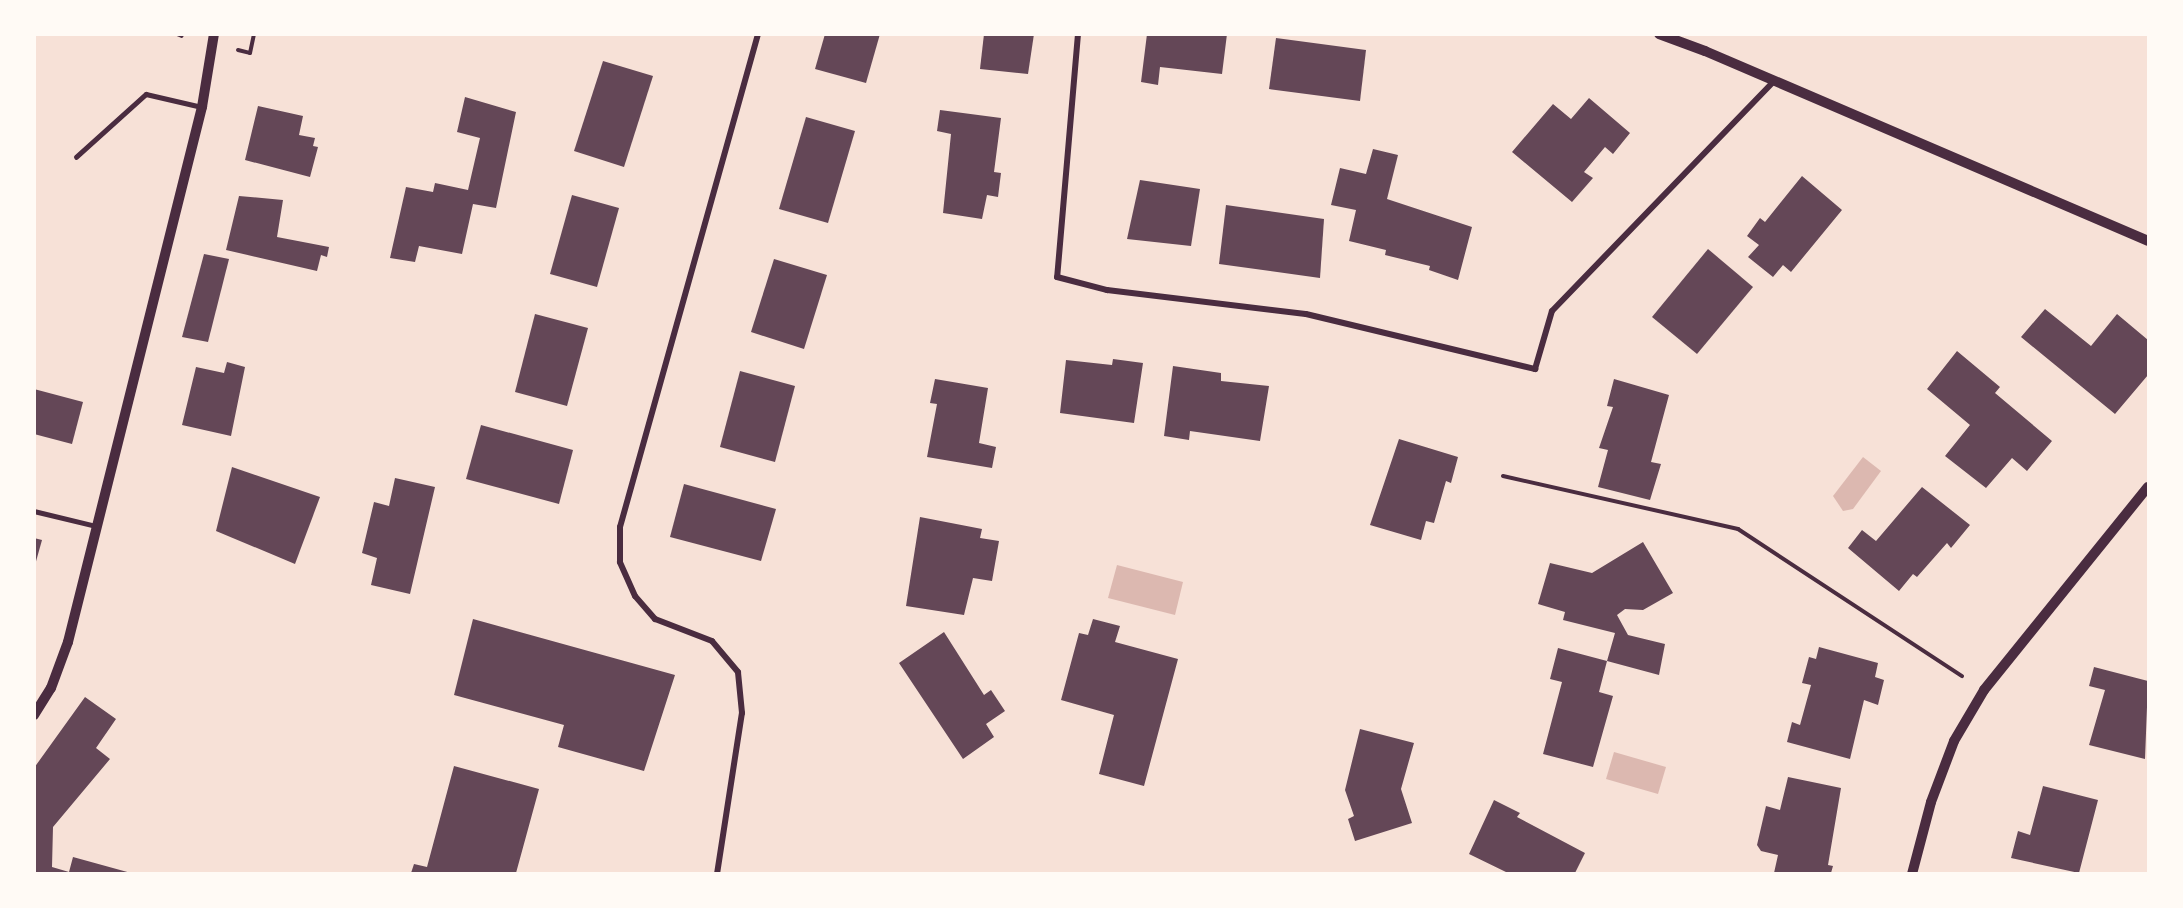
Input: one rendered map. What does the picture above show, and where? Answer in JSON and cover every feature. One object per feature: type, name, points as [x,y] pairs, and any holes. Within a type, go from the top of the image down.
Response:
[{"type":"street","points":[[34,715],[51,688],[68,642],[99,526],[202,107],[214,34]]},
{"type":"street","points":[[717,873],[742,713],[738,672],[712,641],[655,619],[635,596],[620,562],[620,527],[758,34]]},
{"type":"street","points":[[1078,34],[1057,277],[1107,290],[1306,314],[1535,369],[1552,311],[1773,82]]},
{"type":"street","points":[[1659,34],[1705,51],[2148,241]]},
{"type":"street","points":[[1912,873],[1931,802],[1954,741],[1984,690],[2148,487]]},
{"type":"lane","points":[[75,157],[146,94],[202,107]]},
{"type":"lane","points":[[34,511],[99,526]]},
{"type":"path","points":[[235,49],[250,53],[254,34]]},
{"type":"path","points":[[1503,476],[1738,529],[1984,690]]},
{"type":"shaded area","points":[[1863,457],[1881,471],[1853,509],[1843,511],[1833,496]]},
{"type":"shaded area","points":[[1117,565],[1183,582],[1175,615],[1108,598]]},
{"type":"shaded area","points":[[1614,752],[1666,767],[1658,794],[1606,779]]},
{"type":"building","points":[[825,34],[880,34],[866,83],[815,69]]},
{"type":"building","points":[[984,34],[1034,34],[1028,74],[980,69]]},
{"type":"building","points":[[1147,34],[1227,34],[1222,74],[1160,67],[1158,85],[1141,82]]},
{"type":"building","points":[[1276,38],[1366,50],[1360,101],[1269,89]]},
{"type":"building","points":[[603,61],[653,76],[624,167],[574,151]]},
{"type":"building","points":[[465,97],[516,112],[496,208],[473,204],[462,254],[419,246],[415,262],[390,258],[406,187],[433,192],[435,183],[468,190],[480,138],[457,132]]},
{"type":"building","points":[[1589,98],[1630,133],[1613,154],[1605,147],[1584,172],[1593,178],[1572,202],[1512,152],[1553,104],[1571,119]]},
{"type":"building","points":[[258,106],[303,116],[299,135],[315,138],[313,146],[318,147],[310,177],[245,160]]},
{"type":"building","points":[[940,110],[1001,118],[994,172],[1001,173],[998,197],[987,195],[982,219],[943,213],[951,134],[937,131]]},
{"type":"building","points":[[806,117],[855,131],[828,223],[779,209]]},
{"type":"building","points":[[1373,149],[1398,155],[1387,199],[1472,227],[1458,280],[1429,270],[1430,266],[1385,255],[1386,250],[1349,241],[1356,210],[1331,205],[1340,168],[1366,174]]},
{"type":"building","points":[[1802,176],[1842,210],[1791,272],[1783,265],[1773,277],[1748,257],[1759,245],[1747,236],[1760,218],[1765,222]]},
{"type":"building","points":[[1140,180],[1200,189],[1191,246],[1127,239]]},
{"type":"building","points":[[572,195],[619,208],[597,287],[550,274]]},
{"type":"building","points":[[239,196],[283,200],[277,237],[329,247],[327,257],[321,255],[317,271],[226,250]]},
{"type":"building","points":[[1226,205],[1324,219],[1320,278],[1219,264]]},
{"type":"building","points":[[1708,249],[1753,287],[1697,354],[1652,317]]},
{"type":"building","points":[[204,254],[229,259],[208,342],[182,337]]},
{"type":"building","points":[[774,259],[827,275],[804,349],[751,332]]},
{"type":"building","points":[[2045,309],[2091,346],[2117,314],[2148,340],[2148,375],[2115,414],[2021,337]]},
{"type":"building","points":[[535,314],[588,328],[567,406],[515,392]]},
{"type":"building","points":[[1957,351],[2000,387],[1995,393],[2052,441],[2027,471],[2012,458],[1986,488],[1945,456],[1970,425],[1927,389]]},
{"type":"building","points":[[1113,359],[1143,363],[1134,423],[1060,413],[1066,360],[1112,365]]},
{"type":"building","points":[[227,362],[245,367],[231,436],[182,425],[196,367],[224,373]]},
{"type":"building","points":[[1173,366],[1221,373],[1221,381],[1269,386],[1260,441],[1190,431],[1189,440],[1164,436]]},
{"type":"building","points":[[740,371],[795,386],[775,462],[720,447]]},
{"type":"building","points":[[935,379],[988,388],[979,443],[996,447],[992,468],[927,457],[937,404],[930,403]]},
{"type":"building","points":[[1614,379],[1669,395],[1651,462],[1661,464],[1650,500],[1598,487],[1608,450],[1599,448],[1613,407],[1607,406]]},
{"type":"building","points":[[34,389],[83,402],[72,444],[34,434]]},
{"type":"building","points":[[481,425],[573,450],[559,504],[466,479]]},
{"type":"building","points":[[1399,439],[1458,457],[1451,483],[1446,481],[1434,523],[1426,521],[1421,540],[1370,525]]},
{"type":"building","points":[[232,467],[320,497],[295,564],[216,531]]},
{"type":"building","points":[[395,478],[435,487],[410,594],[371,585],[377,558],[362,553],[374,502],[389,506]]},
{"type":"building","points":[[684,484],[776,509],[761,561],[670,537]]},
{"type":"building","points":[[1922,487],[1970,525],[1951,548],[1947,543],[1917,577],[1913,574],[1899,591],[1848,548],[1862,530],[1876,541]]},
{"type":"building","points":[[920,517],[982,529],[980,538],[999,541],[992,581],[973,578],[964,615],[906,606]]},
{"type":"building","points":[[34,538],[42,540],[35,565],[34,565]]},
{"type":"building","points":[[1643,542],[1673,593],[1643,610],[1625,609],[1617,615],[1628,635],[1665,644],[1659,675],[1607,661],[1615,633],[1563,620],[1565,612],[1538,604],[1550,563],[1592,573]]},
{"type":"building","points":[[473,619],[675,675],[644,771],[558,747],[564,725],[454,695]]},
{"type":"building","points":[[1093,619],[1120,626],[1115,642],[1178,659],[1144,786],[1099,774],[1114,715],[1061,700],[1079,633],[1088,635]]},
{"type":"building","points":[[944,632],[984,695],[991,690],[1005,711],[986,724],[994,737],[963,759],[899,663]]},
{"type":"building","points":[[1819,647],[1878,663],[1875,677],[1884,680],[1878,705],[1864,700],[1850,759],[1787,742],[1792,722],[1800,725],[1811,685],[1802,683],[1809,657],[1816,659]]},
{"type":"building","points":[[1558,648],[1607,661],[1599,692],[1613,696],[1593,767],[1543,754],[1562,682],[1550,679]]},
{"type":"building","points":[[2094,667],[2148,681],[2145,759],[2089,745],[2105,690],[2089,686]]},
{"type":"building","points":[[85,697],[116,719],[96,748],[110,759],[53,827],[52,867],[69,872],[73,857],[131,873],[34,873],[34,768]]},
{"type":"building","points":[[1360,729],[1414,743],[1401,789],[1412,823],[1355,841],[1348,819],[1354,816],[1345,790]]},
{"type":"building","points":[[454,766],[539,789],[516,873],[411,873],[414,864],[427,867]]},
{"type":"building","points":[[1788,777],[1841,788],[1828,865],[1833,866],[1831,873],[1774,873],[1778,855],[1761,851],[1757,845],[1766,806],[1780,810]]},
{"type":"building","points":[[2043,786],[2098,800],[2079,873],[2011,858],[2018,831],[2030,835]]},
{"type":"building","points":[[1494,800],[1520,813],[1517,817],[1585,853],[1575,873],[1508,873],[1469,854]]}]
